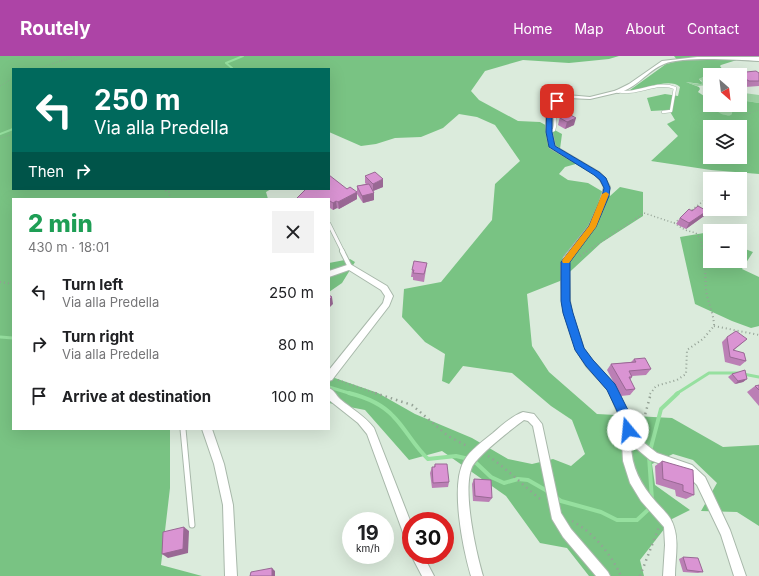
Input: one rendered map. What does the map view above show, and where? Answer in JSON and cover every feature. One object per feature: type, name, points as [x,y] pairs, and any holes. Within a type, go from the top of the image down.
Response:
[{"type":"street","points":[[740,576],[726,534],[701,481],[688,469],[654,457],[636,442],[628,430],[622,410],[611,387],[589,363],[580,350],[568,313],[566,301],[566,262],[592,227],[606,196],[607,188],[603,179],[597,173],[552,147],[549,132],[550,108],[553,103],[565,97],[590,98],[597,95],[618,91],[631,86],[660,64],[670,60],[759,59]]},
{"type":"street","points":[[330,274],[350,267],[384,288],[389,296],[386,304],[335,367],[332,378]]},
{"type":"street","points":[[330,394],[332,398],[361,419],[371,431],[402,514]]},
{"type":"street","points":[[477,576],[470,546],[463,487],[466,471],[469,463],[479,453],[520,418],[528,416],[534,420],[539,430],[551,498],[556,515],[567,534],[604,576]]},
{"type":"street","points":[[207,430],[218,464],[228,505],[231,576]]},
{"type":"street","points":[[628,430],[626,439],[630,470],[637,487],[669,526],[669,576]]},
{"type":"street","points":[[422,564],[428,576]]},
{"type":"lane","points":[[618,91],[628,94],[671,85],[675,88],[671,111],[662,112]]},
{"type":"lane","points":[[330,226],[350,267]]},
{"type":"lane","points":[[183,430],[192,525]]},
{"type":"path","points":[[41,68],[72,56]]},
{"type":"path","points":[[49,65],[80,56]]},
{"type":"path","points":[[0,86],[12,79]]},
{"type":"path","points":[[740,112],[744,116],[759,110]]},
{"type":"path","points":[[0,138],[12,134]]},
{"type":"path","points":[[164,190],[169,192],[170,198]]},
{"type":"path","points":[[674,223],[703,201]]},
{"type":"path","points":[[575,260],[608,236],[644,213],[674,223],[696,233],[700,240],[706,266],[706,289],[710,310],[714,318],[714,326],[703,339],[687,350],[686,374],[677,380],[656,386],[650,394],[642,426],[628,430]]},
{"type":"path","points":[[0,282],[12,284]]},
{"type":"path","points":[[714,326],[759,335]]},
{"type":"path","points":[[332,378],[412,405],[448,436],[494,460],[521,484]]},
{"type":"path","points":[[640,576],[659,513]]},
{"type":"green space","points":[[0,56],[619,56],[609,59],[569,63],[523,60],[485,71],[471,91],[479,100],[518,121],[540,122],[562,134],[560,149],[583,162],[565,167],[559,174],[568,180],[588,183],[610,196],[620,187],[643,192],[643,216],[601,243],[560,281],[527,294],[532,346],[549,372],[597,414],[672,418],[723,447],[759,445],[759,526],[737,512],[701,511],[717,483],[693,460],[673,454],[652,464],[655,485],[690,510],[672,519],[640,560],[644,576],[589,576],[567,548],[540,543],[506,496],[442,451],[409,460],[365,410],[330,403],[330,376],[378,393],[415,414],[472,438],[508,459],[532,464],[553,459],[571,466],[585,454],[572,420],[551,406],[512,373],[463,366],[449,384],[442,381],[445,354],[425,342],[402,317],[404,289],[441,282],[492,220],[495,184],[520,161],[495,125],[477,117],[459,114],[443,128],[421,137],[395,138],[376,144],[361,146],[330,132],[330,68],[12,68],[12,190],[269,190],[266,192],[268,198],[12,198],[12,430],[170,430],[170,488],[161,565],[202,576],[0,576]]},
{"type":"green space","points":[[674,56],[759,56],[759,58],[743,58],[721,65],[722,68],[703,68],[703,77],[699,79],[702,83],[701,84],[686,82],[699,87],[700,89],[698,92],[703,95],[703,112],[719,112],[726,115],[731,115],[732,112],[747,112],[747,101],[759,103],[759,174],[711,170],[651,161],[678,136],[667,124],[675,120],[669,110],[651,111],[647,98],[665,94],[678,96],[680,87],[671,83],[651,86],[634,91],[630,90],[666,64],[678,61]]},
{"type":"green space","points":[[703,77],[703,86],[697,86],[686,82],[698,84],[702,81],[699,79]]},
{"type":"green space","points":[[747,93],[759,95],[759,103],[747,101]]},
{"type":"green space","points":[[718,112],[732,112],[731,115],[721,115]]},
{"type":"green space","points":[[703,233],[703,268],[743,268],[759,277],[759,326],[751,328],[695,304],[680,237]]},
{"type":"green space","points":[[747,250],[753,252],[747,261]]},
{"type":"green space","points":[[350,259],[355,262],[342,283],[330,291],[330,263]]},
{"type":"building","points":[[756,71],[759,73],[759,81],[747,80],[747,72]]},
{"type":"building","points":[[567,113],[576,118],[567,122],[560,118],[560,116]]},
{"type":"building","points":[[375,172],[383,179],[373,184],[365,176]]},
{"type":"building","points":[[330,176],[347,189],[350,187],[357,192],[333,203],[330,201],[330,198],[297,198],[305,190],[330,190]]},
{"type":"building","points":[[369,184],[374,193],[362,196],[357,186]]},
{"type":"building","points":[[698,206],[703,209],[703,214],[689,223],[680,218],[689,209],[692,211]]},
{"type":"building","points":[[414,261],[427,263],[424,274],[413,273],[414,270],[412,270]]},
{"type":"building","points":[[736,331],[747,339],[733,350],[744,353],[746,361],[730,357],[727,337]]},
{"type":"building","points":[[645,358],[651,369],[629,371],[632,377],[629,377],[635,389],[626,390],[611,364],[636,362],[634,359]]},
{"type":"building","points":[[745,370],[747,379],[738,381],[732,374]]},
{"type":"building","points":[[662,461],[693,470],[694,495],[683,491],[683,485],[663,479]]},
{"type":"building","points":[[435,464],[447,464],[449,482],[433,483],[432,467],[435,467]]},
{"type":"building","points":[[474,479],[491,480],[492,498],[475,496]]},
{"type":"building","points":[[184,527],[183,549],[162,554],[163,532]]},
{"type":"building","points":[[683,557],[698,558],[703,572],[687,570]]},
{"type":"building","points":[[272,568],[272,576],[250,576],[251,572]]},
{"type":"waterway","points":[[232,68],[226,63],[243,56]]},
{"type":"waterway","points":[[0,134],[12,129]]},
{"type":"waterway","points":[[0,337],[12,338]]},
{"type":"waterway","points":[[676,394],[709,373],[738,373]]},
{"type":"waterway","points":[[743,374],[759,377]]},
{"type":"waterway","points":[[330,387],[352,394]]},
{"type":"waterway","points":[[349,393],[372,401],[388,411],[398,421],[418,449],[428,459],[456,456],[469,459]]},
{"type":"waterway","points":[[650,451],[661,409],[678,393]]},
{"type":"waterway","points":[[649,456],[652,500]]},
{"type":"waterway","points":[[474,461],[491,477],[504,483],[518,479],[528,480],[549,492]]},
{"type":"waterway","points":[[555,497],[561,501],[601,512],[617,520],[637,520],[650,508]]},
{"type":"slow traffic","points":[[566,261],[592,227],[606,194]]},
{"type":"route","points":[[557,101],[550,105],[549,132],[552,147],[597,173],[605,182],[607,188],[606,196],[592,227],[567,259],[565,264],[566,301],[568,313],[580,350],[589,363],[611,387],[622,410],[628,430]]}]
